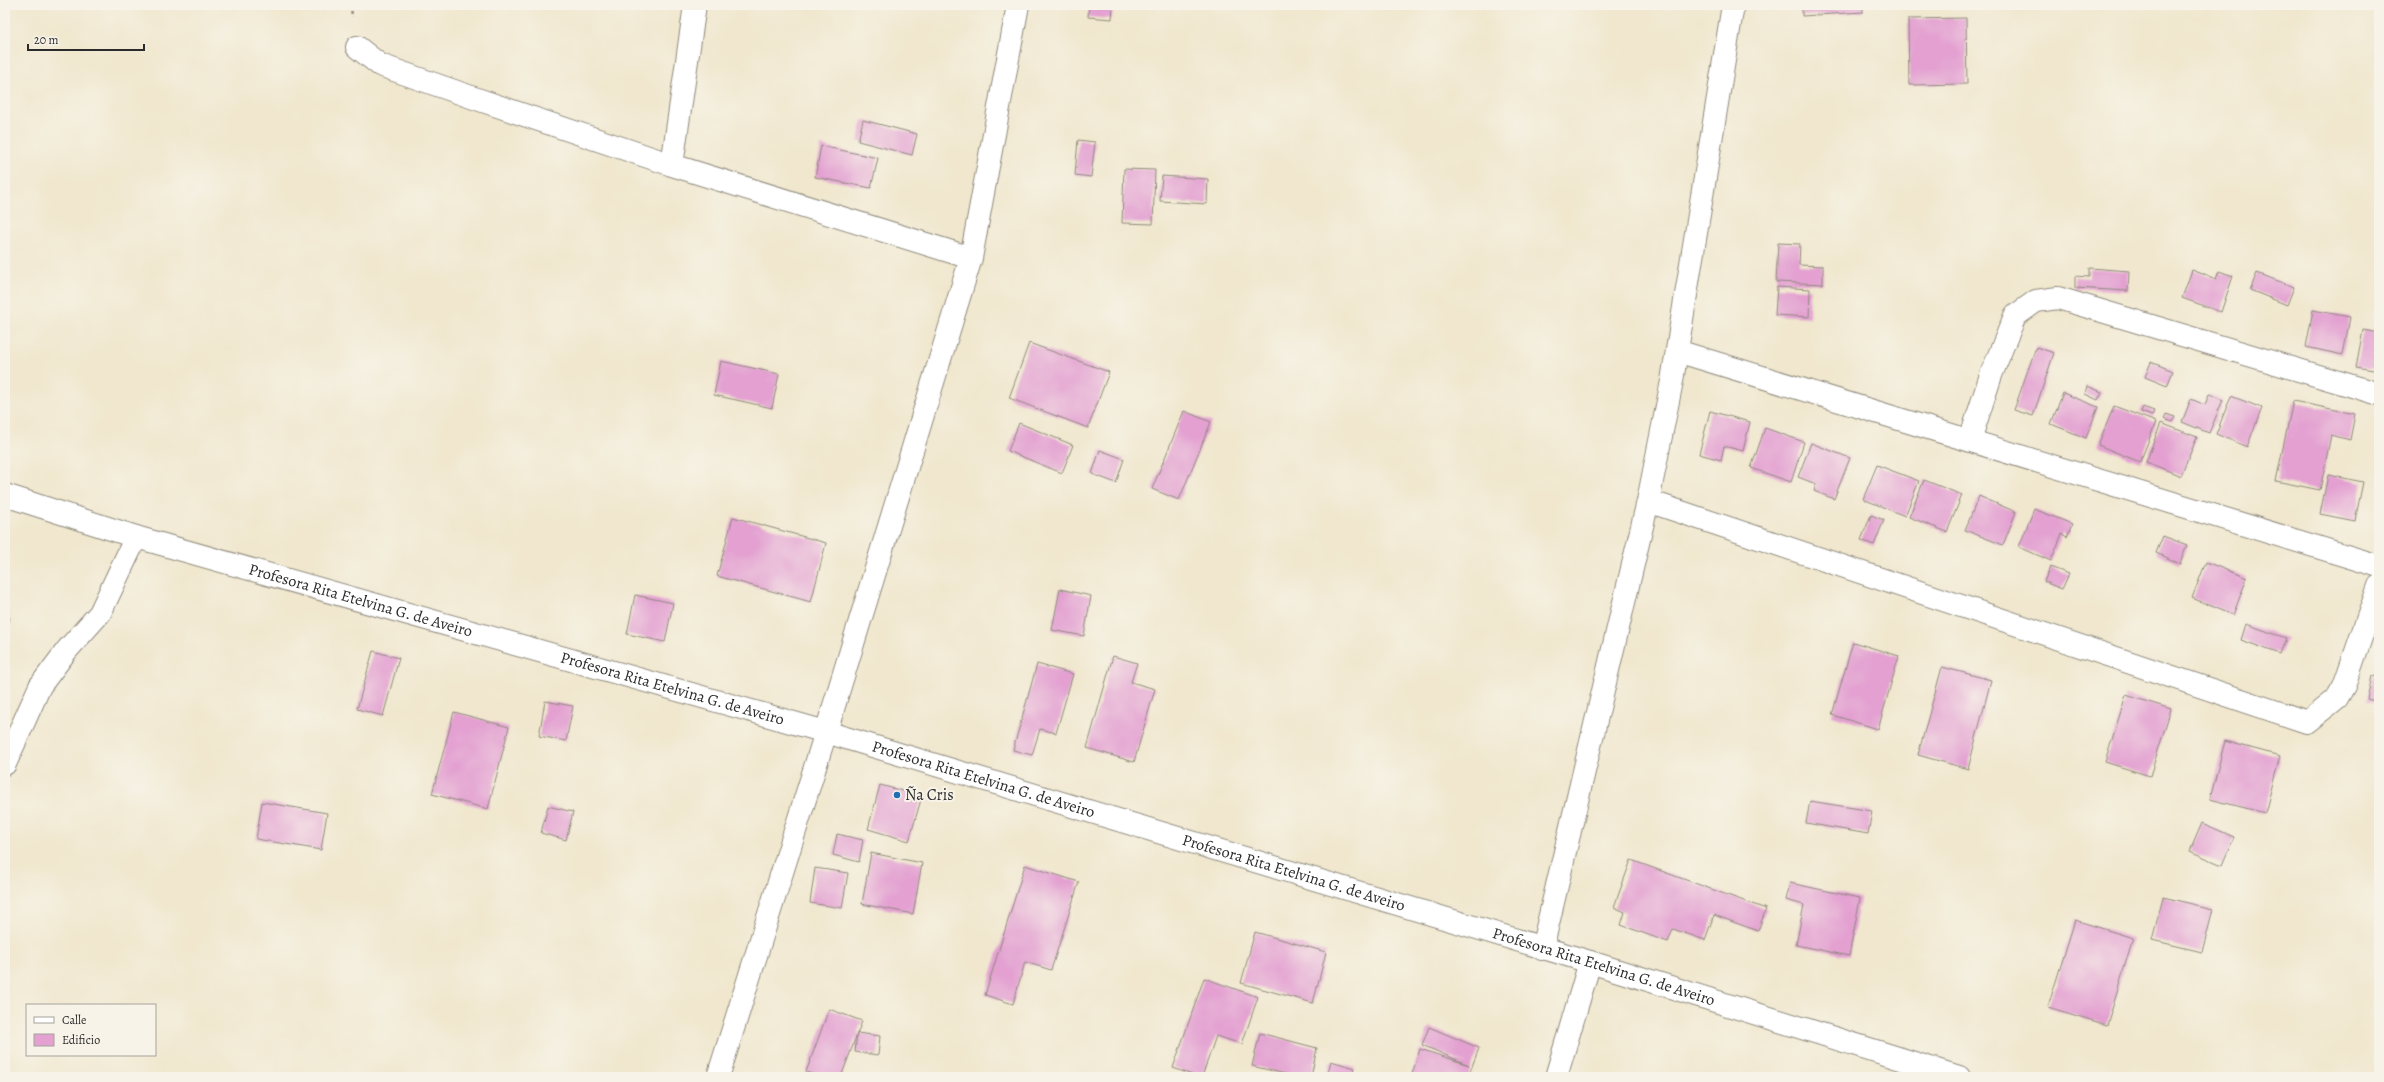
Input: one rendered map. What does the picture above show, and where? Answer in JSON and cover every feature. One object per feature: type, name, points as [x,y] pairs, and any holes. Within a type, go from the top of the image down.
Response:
[{"type":"street","points":[[672,165],[695,5]]},
{"type":"street","points":[[718,1077],[826,732],[971,258],[1018,5]]},
{"type":"street","points":[[1542,949],[1648,501],[1677,351],[1733,5]]},
{"type":"street","points":[[357,47],[380,65],[672,165],[971,258]]},
{"type":"street","points":[[1970,440],[1991,375],[2015,316],[2036,301],[2058,298],[2379,394]]},
{"type":"street","points":[[1677,351],[2379,566]]},
{"type":"street","name":"Profesora Rita Etelvina G. de Aveiro","points":[[5,496],[136,537],[826,732],[1542,949],[1590,962],[1914,1070],[1959,1077]]},
{"type":"street","points":[[1648,501],[2307,722],[2337,698],[2344,686],[2379,586]]},
{"type":"street","points":[[5,764],[40,686],[67,650],[100,613],[136,537]]},
{"type":"street","points":[[1556,1077],[1590,962]]},
{"type":"building","points":[[1089,5],[1113,5],[1112,19],[1088,17]]},
{"type":"building","points":[[1802,5],[1863,5],[1863,12],[1802,16]]},
{"type":"building","points":[[1966,18],[1967,84],[1909,85],[1908,19]]},
{"type":"building","points":[[863,120],[917,134],[912,155],[858,141]]},
{"type":"building","points":[[1078,140],[1095,142],[1091,177],[1075,175]]},
{"type":"building","points":[[821,146],[878,158],[871,188],[815,177]]},
{"type":"building","points":[[1124,169],[1155,170],[1153,224],[1122,223]]},
{"type":"building","points":[[1162,176],[1208,179],[1207,204],[1160,201]]},
{"type":"building","points":[[1778,243],[1800,244],[1799,265],[1823,266],[1823,284],[1776,282]]},
{"type":"building","points":[[2089,268],[2129,271],[2128,291],[2075,288],[2075,276],[2089,277]]},
{"type":"building","points":[[2192,270],[2216,279],[2219,271],[2233,276],[2221,312],[2182,298]]},
{"type":"building","points":[[2257,273],[2294,287],[2287,305],[2250,290]]},
{"type":"building","points":[[1777,287],[1810,289],[1809,317],[1775,315]]},
{"type":"building","points":[[2313,310],[2350,317],[2343,355],[2306,347]]},
{"type":"building","points":[[2363,330],[2379,333],[2379,371],[2356,367]]},
{"type":"building","points":[[1029,343],[1109,372],[1088,428],[1009,398]]},
{"type":"building","points":[[2036,347],[2054,353],[2033,416],[2014,410]]},
{"type":"building","points":[[721,361],[779,374],[772,408],[714,395]]},
{"type":"building","points":[[2151,362],[2173,371],[2167,386],[2145,377]]},
{"type":"building","points":[[2087,386],[2102,392],[2098,400],[2085,394]]},
{"type":"building","points":[[2063,393],[2098,407],[2086,438],[2051,424]]},
{"type":"building","points":[[2209,394],[2223,400],[2209,433],[2182,422],[2191,399],[2205,405]]},
{"type":"building","points":[[2231,396],[2262,408],[2247,447],[2216,434]]},
{"type":"building","points":[[2293,401],[2355,414],[2350,440],[2331,435],[2320,490],[2276,481]]},
{"type":"building","points":[[2114,406],[2156,422],[2140,462],[2098,445]]},
{"type":"building","points":[[2143,407],[2154,411],[2152,416],[2141,412]]},
{"type":"building","points":[[1184,411],[1211,422],[1179,500],[1152,489]]},
{"type":"building","points":[[1710,411],[1750,422],[1743,451],[1724,446],[1721,460],[1699,454]]},
{"type":"building","points":[[2166,414],[2175,417],[2173,422],[2164,419]]},
{"type":"building","points":[[1019,423],[1073,445],[1062,473],[1008,451]]},
{"type":"building","points":[[2161,423],[2197,437],[2181,476],[2146,462]]},
{"type":"building","points":[[1765,428],[1804,442],[1791,482],[1751,468]]},
{"type":"building","points":[[1811,443],[1850,458],[1834,499],[1814,491],[1816,484],[1798,477]]},
{"type":"building","points":[[1100,450],[1124,459],[1116,483],[1092,474]]},
{"type":"building","points":[[1877,465],[1919,481],[1905,516],[1863,499]]},
{"type":"building","points":[[2328,475],[2363,482],[2355,521],[2320,514]]},
{"type":"building","points":[[1924,480],[1962,495],[1947,532],[1909,517]]},
{"type":"building","points":[[1979,496],[2016,512],[2003,545],[1965,530]]},
{"type":"building","points":[[2034,509],[2072,524],[2067,537],[2062,534],[2051,561],[2019,547]]},
{"type":"building","points":[[1871,515],[1884,520],[1874,545],[1861,540]]},
{"type":"building","points":[[733,517],[826,543],[811,602],[717,576]]},
{"type":"building","points":[[2163,536],[2187,545],[2180,564],[2156,553]]},
{"type":"building","points":[[2206,562],[2247,578],[2233,615],[2192,598]]},
{"type":"building","points":[[2050,567],[2069,574],[2062,589],[2044,582]]},
{"type":"building","points":[[1060,589],[1091,596],[1084,636],[1052,630]]},
{"type":"building","points":[[635,595],[673,603],[665,642],[627,634]]},
{"type":"building","points":[[5,616],[10,618],[5,633]]},
{"type":"building","points":[[2246,624],[2286,638],[2280,654],[2241,640]]},
{"type":"building","points":[[1853,642],[1899,656],[1878,729],[1832,715]]},
{"type":"building","points":[[373,651],[399,658],[383,716],[357,709]]},
{"type":"building","points":[[1113,656],[1137,663],[1131,682],[1155,689],[1134,762],[1087,748]]},
{"type":"building","points":[[1037,664],[1073,674],[1056,733],[1040,729],[1032,755],[1013,750]]},
{"type":"building","points":[[1942,667],[1991,680],[1968,769],[1918,755]]},
{"type":"building","points":[[2372,676],[2379,677],[2379,702],[2367,699]]},
{"type":"building","points":[[2126,695],[2171,709],[2150,776],[2105,762]]},
{"type":"building","points":[[545,701],[573,706],[566,741],[539,736]]},
{"type":"building","points":[[454,712],[509,727],[488,809],[432,794]]},
{"type":"building","points":[[2225,741],[2280,756],[2265,813],[2210,799]]},
{"type":"building","points":[[880,785],[922,796],[909,841],[868,829]]},
{"type":"building","points":[[1810,801],[1872,811],[1868,834],[1806,823]]},
{"type":"building","points":[[262,802],[327,813],[321,850],[256,839]]},
{"type":"building","points":[[548,806],[573,812],[566,840],[541,833]]},
{"type":"building","points":[[2202,823],[2234,837],[2222,865],[2190,851]]},
{"type":"building","points":[[837,834],[863,840],[859,862],[833,855]]},
{"type":"building","points":[[871,853],[922,863],[913,914],[862,904]]},
{"type":"building","points":[[1631,860],[1766,909],[1758,931],[1714,915],[1705,940],[1673,929],[1668,942],[1621,925],[1625,912],[1614,907]]},
{"type":"building","points":[[1025,865],[1079,882],[1051,970],[1025,962],[1013,1004],[985,995]]},
{"type":"building","points":[[815,868],[848,873],[842,908],[810,903]]},
{"type":"building","points":[[1790,883],[1860,898],[1849,956],[1796,945],[1804,905],[1786,900]]},
{"type":"building","points":[[2163,897],[2213,909],[2202,952],[2152,940]]},
{"type":"building","points":[[2075,920],[2133,938],[2107,1025],[2048,1007]]},
{"type":"building","points":[[1255,932],[1326,952],[1313,1003],[1241,983]]},
{"type":"building","points":[[1204,978],[1258,997],[1242,1044],[1216,1036],[1202,1077],[1198,1077],[1173,1068]]},
{"type":"building","points":[[829,1009],[862,1021],[841,1077],[820,1077],[806,1072]]},
{"type":"building","points":[[1429,1027],[1479,1048],[1468,1077],[1411,1077],[1420,1049],[1469,1065],[1422,1045]]},
{"type":"building","points":[[857,1033],[880,1036],[878,1055],[855,1052]]},
{"type":"building","points":[[1260,1033],[1317,1048],[1311,1077],[1298,1077],[1252,1066]]},
{"type":"building","points":[[1331,1061],[1355,1068],[1352,1077],[1327,1077]]},
{"type":"place","name":"Ña Cris","points":[[897,795]]}]
